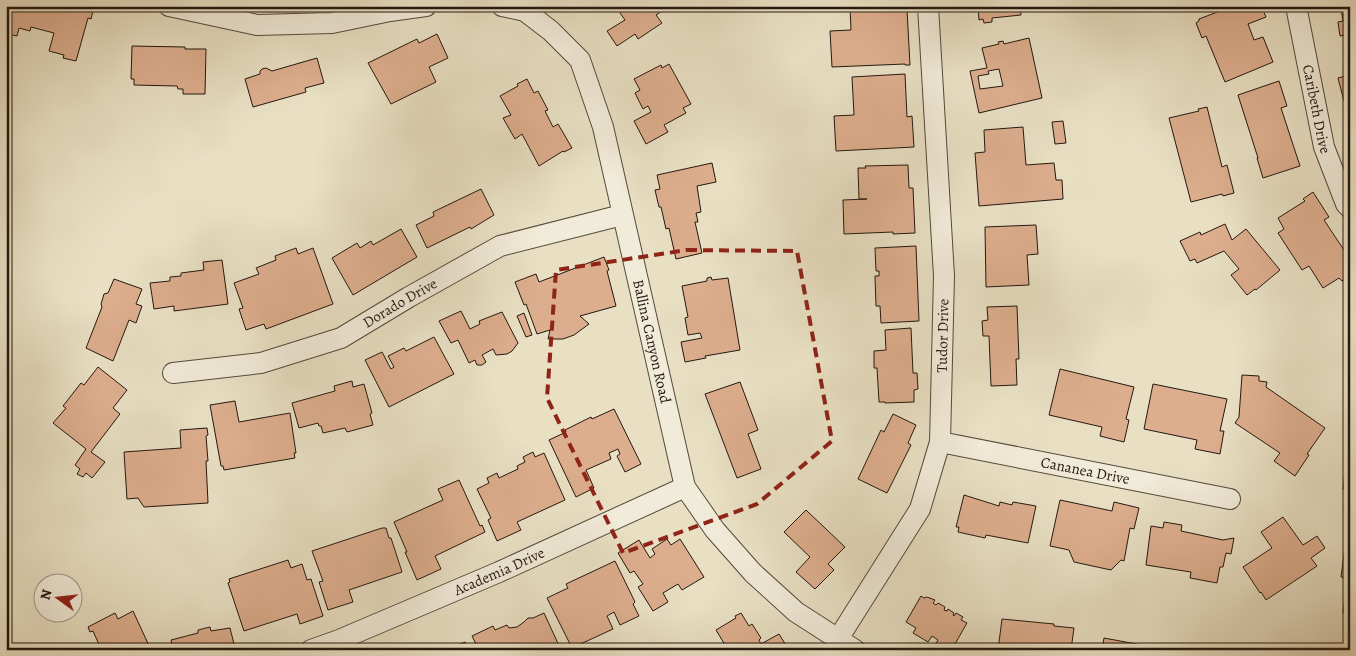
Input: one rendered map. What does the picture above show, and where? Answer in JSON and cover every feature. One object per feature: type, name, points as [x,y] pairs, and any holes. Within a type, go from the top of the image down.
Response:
[{"type":"street","points":[[169,6],[256,25],[332,23],[426,6]]},
{"type":"street","name":"Ballina Canyon Road","points":[[502,6],[525,11],[551,31],[580,60],[603,127],[685,487],[715,530],[753,573],[796,612],[855,650]]},
{"type":"street","name":"Tudor Drive","points":[[838,639],[920,509],[940,442],[944,276],[928,6]]},
{"type":"street","name":"Caribeth Drive","points":[[1296,6],[1324,147],[1346,204],[1350,208]]},
{"type":"street","name":"Dorado Drive","points":[[173,373],[261,363],[341,338],[500,246],[622,215]]},
{"type":"street","name":"Cananea Drive","points":[[940,442],[1230,499]]},
{"type":"street","name":"Academia Drive","points":[[311,650],[499,572],[685,487]]},
{"type":"highlighted area","points":[[687,250],[797,251],[832,441],[757,504],[623,553],[547,398],[556,270]]},
{"type":"building","points":[[6,6],[74,6],[93,11],[91,19],[88,18],[76,61],[63,58],[64,55],[49,51],[54,33],[31,27],[30,31],[19,28],[17,36],[6,34]]},
{"type":"building","points":[[615,6],[666,6],[667,8],[656,15],[662,23],[638,39],[635,34],[617,46],[607,31],[625,20]]},
{"type":"building","points":[[850,6],[897,6],[898,10],[907,9],[910,65],[832,67],[830,31],[851,30]]},
{"type":"building","points":[[976,6],[1020,6],[1021,15],[992,18],[992,22],[984,23],[983,19],[979,20],[978,8],[976,9]]},
{"type":"building","points":[[1226,6],[1261,6],[1266,17],[1248,24],[1254,40],[1263,37],[1273,62],[1225,82],[1206,36],[1202,38],[1196,23],[1199,19],[1220,11],[1220,9]]},
{"type":"building","points":[[1325,6],[1350,6],[1350,51],[1346,35],[1340,36],[1338,22],[1343,21],[1341,9],[1326,12]]},
{"type":"building","points":[[437,34],[448,58],[429,67],[436,82],[391,104],[368,63],[417,39],[419,43]]},
{"type":"building","points":[[1029,38],[1042,98],[979,113],[970,71],[987,68],[982,48],[999,44],[998,42],[1003,41],[1004,44]],"holes":[[[999,69],[1003,86],[980,89],[978,76],[989,74],[988,71]]]},
{"type":"building","points":[[132,46],[206,49],[205,94],[183,94],[183,89],[178,89],[177,86],[134,85],[134,79],[131,79]]},
{"type":"building","points":[[317,58],[324,83],[305,88],[306,92],[253,107],[245,79],[260,74],[262,69],[266,68],[272,71]]},
{"type":"building","points":[[669,64],[691,104],[683,108],[686,113],[664,125],[668,132],[646,144],[634,121],[651,112],[648,106],[643,109],[635,93],[640,90],[634,79],[661,65],[662,68]]},
{"type":"building","points":[[905,74],[907,117],[912,116],[914,147],[836,151],[834,116],[854,115],[852,77]]},
{"type":"building","points":[[1350,75],[1350,99],[1344,101],[1338,78]]},
{"type":"building","points":[[527,79],[534,93],[538,91],[548,110],[545,111],[553,127],[558,124],[572,148],[563,151],[539,166],[522,134],[515,139],[503,118],[511,115],[500,96]]},
{"type":"building","points":[[1279,81],[1287,106],[1281,108],[1300,166],[1263,178],[1238,95]]},
{"type":"building","points":[[1207,107],[1222,167],[1227,165],[1234,193],[1191,202],[1169,118],[1199,111],[1198,109]]},
{"type":"building","points":[[1063,121],[1066,143],[1055,144],[1052,122]]},
{"type":"building","points":[[1023,127],[1026,165],[1054,163],[1056,180],[1062,180],[1063,199],[979,206],[975,153],[985,152],[984,130]]},
{"type":"building","points":[[712,163],[716,182],[697,186],[701,212],[696,213],[698,222],[695,222],[702,253],[676,259],[669,228],[666,229],[655,190],[660,189],[657,175]]},
{"type":"building","points":[[908,165],[909,188],[913,188],[915,233],[844,234],[843,200],[867,199],[859,199],[858,168],[866,168],[865,166]]},
{"type":"building","points":[[481,189],[494,215],[471,229],[470,227],[427,248],[416,225],[434,216],[433,212]]},
{"type":"building","points":[[1313,192],[1329,217],[1324,220],[1350,259],[1350,276],[1342,281],[1339,278],[1323,288],[1309,266],[1302,270],[1278,233],[1284,229],[1278,218],[1305,201],[1303,199]]},
{"type":"building","points":[[1225,224],[1232,240],[1246,229],[1280,270],[1247,295],[1231,275],[1239,269],[1224,251],[1197,263],[1195,259],[1190,261],[1180,241],[1200,232],[1201,235]]},
{"type":"building","points":[[1036,225],[1038,254],[1027,255],[1029,285],[986,287],[985,227]]},
{"type":"building","points":[[401,229],[417,257],[353,295],[332,258],[357,243],[360,248],[371,241],[373,245]]},
{"type":"building","points":[[916,246],[919,321],[881,323],[880,306],[876,306],[875,276],[879,276],[879,271],[876,271],[875,248]]},
{"type":"building","points":[[296,248],[298,254],[313,248],[333,304],[266,329],[264,324],[246,330],[239,309],[243,308],[234,283],[259,274],[256,268],[276,260],[275,256]]},
{"type":"building","points":[[604,257],[609,270],[607,271],[616,306],[580,316],[589,324],[574,335],[563,339],[548,339],[550,330],[537,334],[526,304],[524,305],[515,282],[536,274],[539,282]]},
{"type":"building","points":[[222,260],[228,304],[174,311],[174,306],[154,309],[150,283],[170,281],[170,277],[181,276],[181,273],[204,270],[203,262]]},
{"type":"building","points":[[711,277],[712,280],[728,278],[740,350],[705,356],[706,358],[685,362],[681,342],[702,338],[700,333],[688,335],[685,318],[688,317],[682,286],[707,281],[707,278]]},
{"type":"building","points":[[114,279],[142,289],[136,304],[142,306],[136,323],[129,320],[113,361],[86,348],[102,307],[104,294],[108,293]]},
{"type":"building","points":[[1017,306],[1019,359],[1016,359],[1017,385],[991,386],[989,336],[983,336],[982,321],[988,320],[987,307]]},
{"type":"building","points":[[461,311],[470,329],[480,324],[479,321],[502,312],[518,343],[507,354],[496,355],[493,349],[482,355],[486,362],[482,365],[477,365],[475,360],[469,363],[458,340],[451,343],[439,321]]},
{"type":"building","points":[[524,313],[532,335],[526,337],[517,316]]},
{"type":"building","points":[[911,328],[913,373],[917,373],[918,389],[914,390],[914,402],[879,402],[877,368],[874,368],[874,351],[886,350],[885,330]]},
{"type":"building","points":[[434,337],[454,374],[389,407],[365,360],[382,352],[391,369],[394,367],[388,356],[404,348],[406,351]]},
{"type":"building","points":[[98,367],[127,390],[113,408],[120,414],[91,452],[105,462],[92,478],[86,473],[83,477],[77,474],[80,469],[75,465],[86,449],[53,423],[66,408],[63,406],[81,383],[84,385]]},
{"type":"building","points":[[1060,369],[1134,387],[1126,419],[1129,420],[1124,442],[1100,436],[1102,427],[1049,415]]},
{"type":"building","points":[[1242,375],[1259,376],[1259,381],[1267,382],[1266,387],[1325,428],[1295,476],[1274,461],[1280,453],[1235,423],[1239,417]]},
{"type":"building","points":[[352,381],[353,387],[364,384],[372,413],[370,414],[373,425],[347,432],[345,428],[323,433],[318,423],[299,428],[292,403],[335,391],[334,386]]},
{"type":"building","points":[[740,382],[758,430],[748,434],[761,469],[737,478],[705,394]]},
{"type":"building","points":[[1153,384],[1227,399],[1220,431],[1224,431],[1220,454],[1195,449],[1197,440],[1144,429]]},
{"type":"building","points":[[235,401],[239,422],[290,413],[296,453],[294,453],[295,458],[224,470],[223,466],[221,466],[210,405]]},
{"type":"building","points":[[614,409],[641,464],[625,472],[617,456],[620,454],[618,449],[609,453],[611,459],[586,470],[594,488],[576,497],[549,440],[591,417],[592,419]]},
{"type":"building","points":[[893,414],[916,425],[908,443],[911,445],[887,493],[858,479],[881,430],[884,432]]},
{"type":"building","points":[[1350,426],[1350,509],[1344,508],[1346,489],[1343,489]]},
{"type":"building","points":[[207,428],[208,503],[144,507],[138,498],[127,499],[124,452],[181,448],[180,430]]},
{"type":"building","points":[[533,452],[535,457],[544,453],[565,500],[517,522],[521,530],[497,541],[488,520],[491,518],[477,489],[489,483],[487,478],[497,473],[499,478],[518,469],[517,466],[525,462],[523,457]]},
{"type":"building","points":[[459,480],[480,526],[482,525],[485,532],[435,556],[441,569],[417,580],[394,522],[443,500],[438,489]]},
{"type":"building","points":[[964,495],[999,506],[1000,502],[1012,505],[1013,502],[1036,506],[1028,543],[986,535],[985,538],[958,532],[959,527],[956,527]]},
{"type":"building","points":[[1060,500],[1112,511],[1114,502],[1139,508],[1134,529],[1130,528],[1124,561],[1121,560],[1111,570],[1074,562],[1069,550],[1050,546]]},
{"type":"building","points":[[806,510],[845,547],[828,564],[834,570],[815,589],[796,572],[810,557],[784,532]]},
{"type":"building","points":[[1283,517],[1303,545],[1317,536],[1325,548],[1311,558],[1317,566],[1266,600],[1243,567],[1272,548],[1261,532]]},
{"type":"building","points":[[1164,522],[1182,525],[1181,531],[1223,540],[1234,538],[1231,554],[1226,553],[1223,567],[1220,567],[1217,583],[1190,578],[1191,572],[1146,565],[1151,526],[1163,528]]},
{"type":"building","points":[[386,528],[389,538],[391,538],[402,572],[349,590],[353,602],[328,610],[319,582],[323,581],[312,551]]},
{"type":"building","points":[[1347,532],[1350,532],[1350,613],[1343,613],[1347,578],[1341,577]]},
{"type":"building","points":[[667,539],[671,545],[680,539],[704,577],[682,590],[678,584],[663,593],[668,602],[653,611],[638,587],[643,584],[634,571],[630,573],[618,553],[639,540],[650,558],[655,554],[652,549]]},
{"type":"building","points":[[288,560],[291,568],[302,564],[307,580],[311,579],[323,616],[300,624],[297,614],[244,631],[228,583],[230,582],[229,579]]},
{"type":"building","points":[[615,561],[635,602],[633,604],[639,616],[620,625],[614,612],[607,616],[613,629],[572,648],[547,598],[568,588],[566,584]]},
{"type":"building","points":[[921,596],[935,600],[933,603],[936,605],[938,603],[945,607],[944,610],[947,611],[948,609],[954,613],[954,616],[956,613],[963,617],[961,620],[967,623],[955,644],[962,648],[961,650],[932,650],[938,640],[932,636],[928,642],[913,633],[916,628],[906,622]]},
{"type":"building","points":[[133,611],[151,650],[100,650],[93,631],[90,632],[88,627],[115,613],[118,619]]},
{"type":"building","points":[[544,613],[561,650],[479,650],[472,636],[493,626],[495,630],[507,625],[509,628],[517,627],[528,618]]},
{"type":"building","points":[[741,613],[749,626],[752,624],[761,638],[759,640],[761,644],[779,634],[789,650],[728,650],[716,630]]},
{"type":"building","points":[[1002,619],[1074,628],[1071,650],[998,650]]},
{"type":"building","points":[[210,627],[211,631],[230,628],[235,648],[173,650],[171,640],[198,633],[198,630]]},
{"type":"building","points":[[1104,638],[1163,649],[1163,646],[1179,649],[1102,650]]},
{"type":"building","points":[[465,642],[468,650],[439,650],[452,645],[453,647]]}]
